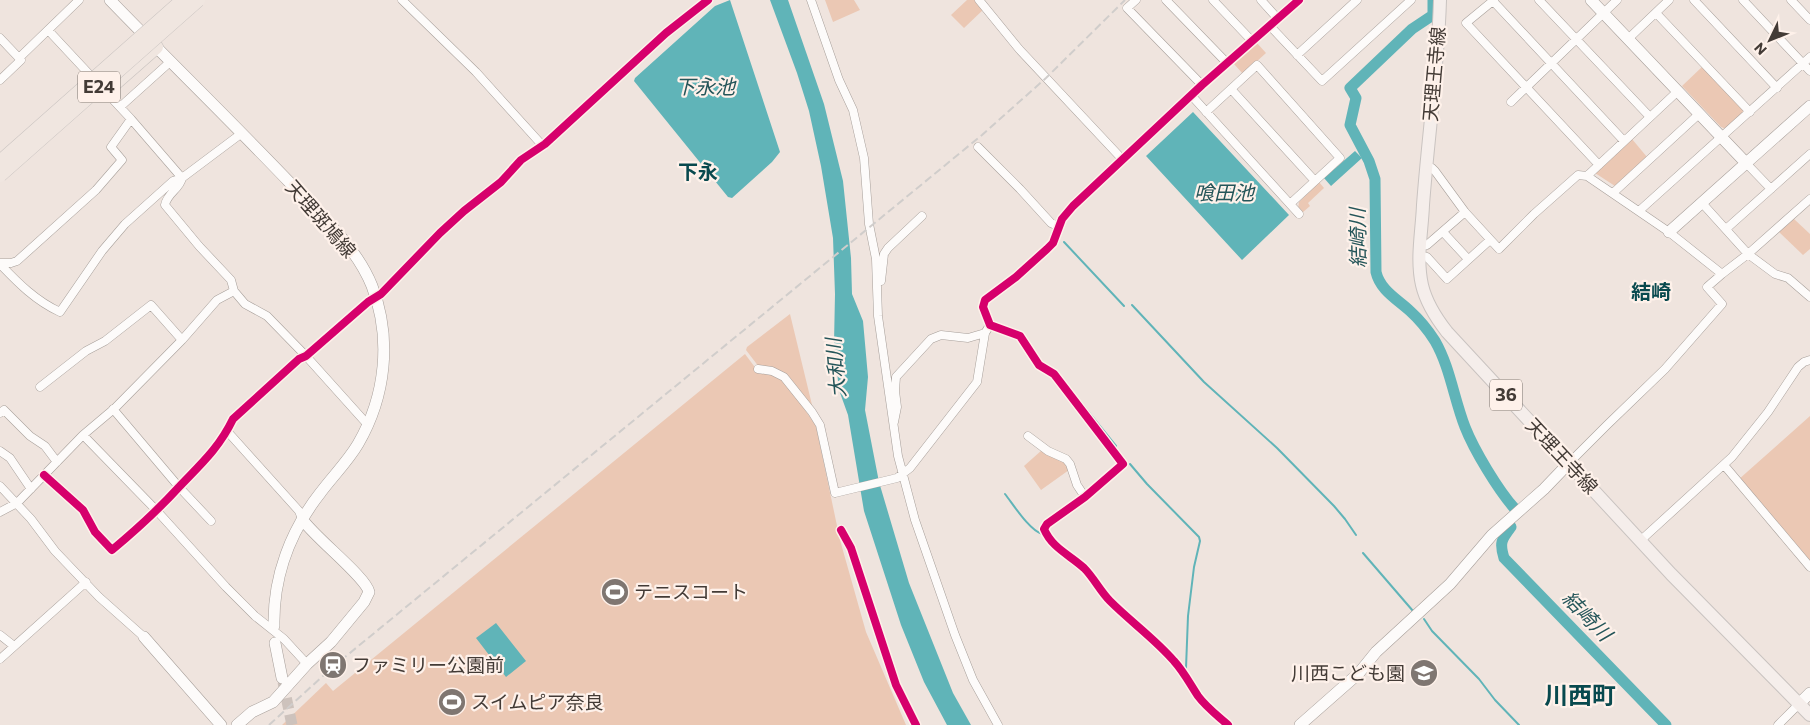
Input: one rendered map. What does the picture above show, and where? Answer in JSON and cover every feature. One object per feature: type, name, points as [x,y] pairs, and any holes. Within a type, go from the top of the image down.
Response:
[{"type":"highway","name":"E24","points":[[0,162],[183,0]]},
{"type":"highway","name":"E24","points":[[0,175],[198,0]]},
{"type":"highway","points":[[0,154],[139,30]]},
{"type":"highway","points":[[0,184],[156,47]]},
{"type":"main road","name":"天理王寺線","points":[[1440,0],[1438,50],[1426,167],[1420,251],[1420,275],[1424,292],[1439,322],[1640,541],[1810,715]]},
{"type":"street","points":[[0,80],[21,60],[19,58],[79,0]]},
{"type":"street","name":"天理斑鳩線","points":[[110,0],[241,132],[348,246],[372,286],[383,334],[384,360],[378,397],[368,425],[357,445],[320,492],[302,519],[284,558],[277,581],[274,626]]},
{"type":"street","points":[[402,0],[476,72],[542,145]]},
{"type":"street","points":[[44,475],[83,510],[94,532],[112,550],[157,511],[211,455],[233,419],[298,359],[306,356],[388,287],[446,228],[501,182],[521,160],[542,145],[666,33],[708,0]]},
{"type":"street","points":[[811,0],[839,80],[853,110],[864,158],[868,224],[876,259],[878,316],[900,476],[954,635],[973,680],[998,725]]},
{"type":"street","points":[[979,0],[1020,49],[1123,160]]},
{"type":"street","points":[[1136,0],[1127,8],[1202,85]]},
{"type":"street","points":[[1166,0],[1227,64]]},
{"type":"street","points":[[1213,0],[1252,41]]},
{"type":"street","points":[[1260,0],[1278,19]]},
{"type":"street","points":[[758,369],[772,371],[784,377],[812,412],[820,425],[835,493],[900,476],[922,454],[977,382],[988,329],[983,307],[985,300],[1016,277],[1053,243],[1058,226],[1073,206],[1191,95],[1299,0]]},
{"type":"street","points":[[1297,54],[1357,0]]},
{"type":"street","points":[[1270,26],[1322,82],[1411,0]]},
{"type":"street","points":[[1539,0],[1650,117]]},
{"type":"street","points":[[1591,0],[1771,189]]},
{"type":"street","points":[[1511,102],[1617,0]]},
{"type":"street","points":[[1628,39],[1669,0]]},
{"type":"street","points":[[1694,0],[1777,88]]},
{"type":"street","points":[[1743,0],[1810,71]]},
{"type":"street","points":[[1791,0],[1810,20]]},
{"type":"street","points":[[1599,165],[1466,23],[1493,1],[1624,141]]},
{"type":"street","points":[[1656,13],[1750,112]]},
{"type":"street","points":[[48,30],[131,119],[182,178]]},
{"type":"street","points":[[0,38],[19,58]]},
{"type":"street","points":[[1639,211],[1810,57]]},
{"type":"street","points":[[120,107],[170,62]]},
{"type":"street","points":[[1206,112],[1257,65],[1340,158],[1291,204]]},
{"type":"street","points":[[1231,89],[1315,181]]},
{"type":"street","points":[[1587,176],[1678,91]]},
{"type":"street","points":[[1191,95],[1299,214]]},
{"type":"street","points":[[1669,232],[1810,106]]},
{"type":"street","points":[[1613,193],[1699,114]]},
{"type":"street","points":[[0,264],[17,261],[96,190],[122,160],[111,146],[131,119]]},
{"type":"street","points":[[0,264],[23,289],[60,312],[97,257],[125,224],[173,181],[182,178],[241,132]]},
{"type":"street","points":[[978,147],[1051,223],[1058,226]]},
{"type":"street","points":[[1726,229],[1810,154]]},
{"type":"street","points":[[1426,167],[1432,168],[1435,171],[1465,212],[1499,249],[1534,214],[1578,175],[1587,176],[1669,232],[1722,274]]},
{"type":"street","points":[[182,178],[181,183],[166,198],[165,205],[199,246],[231,280],[234,291],[245,304],[267,316],[368,425]]},
{"type":"street","points":[[1300,725],[1359,673],[1376,652],[1450,584],[1492,535],[1544,489],[1666,369],[1722,304],[1708,287],[1810,199]]},
{"type":"street","points":[[1702,203],[1748,254],[1775,274],[1788,278],[1810,297]]},
{"type":"street","points":[[1465,212],[1420,251],[1447,279],[1490,240]]},
{"type":"street","points":[[877,292],[881,284],[884,254],[922,216]]},
{"type":"street","points":[[1443,232],[1468,259]]},
{"type":"street","points":[[0,512],[17,503],[182,340],[217,300],[234,291]]},
{"type":"street","points":[[40,387],[86,351],[105,341],[150,305],[182,340]]},
{"type":"street","points":[[893,426],[897,407],[896,377],[931,339],[941,335],[968,338],[988,329],[1020,336],[1038,365],[1054,374],[1123,464],[1085,497],[1048,524],[1044,529],[1046,535],[1057,548],[1086,570],[1103,594],[1174,660],[1205,704],[1228,725]]},
{"type":"street","points":[[1640,541],[1732,457],[1768,412],[1798,367],[1810,360]]},
{"type":"street","points":[[113,409],[179,488],[211,521]]},
{"type":"street","points":[[0,413],[4,410],[30,436],[45,446],[57,462]]},
{"type":"street","points":[[227,431],[299,511],[307,527],[368,587],[369,592],[364,602],[331,642],[273,702],[252,712],[237,725]]},
{"type":"street","points":[[84,435],[226,587],[284,639],[308,664]]},
{"type":"street","points":[[1028,436],[1043,448],[1066,459],[1070,464],[1077,485],[1085,497]]},
{"type":"street","points":[[0,451],[10,458],[31,489]]},
{"type":"street","points":[[1724,465],[1810,567]]},
{"type":"street","points":[[0,486],[31,518],[50,545],[117,614],[144,637],[221,725]]},
{"type":"street","points":[[0,659],[86,582]]},
{"type":"street","points":[[0,635],[14,646]]},
{"type":"street","points":[[276,643],[282,678]]},
{"type":"street","points":[[1778,725],[1810,693]]},
{"type":"shaded area","points":[[825,0],[854,0],[860,10],[833,22]]},
{"type":"shaded area","points":[[967,0],[976,0],[984,9],[964,28],[951,15]]},
{"type":"shaded area","points":[[1257,43],[1266,53],[1243,74],[1234,64]]},
{"type":"shaded area","points":[[1703,66],[1743,108],[1743,113],[1726,129],[1721,127],[1682,86]]},
{"type":"shaded area","points":[[1632,139],[1647,157],[1615,186],[1595,173]]},
{"type":"shaded area","points":[[1319,182],[1324,188],[1308,203],[1310,206],[1302,213],[1298,209],[1299,202]]},
{"type":"shaded area","points":[[1794,219],[1810,234],[1810,249],[1803,255],[1779,232]]},
{"type":"shaded area","points":[[790,314],[813,409],[798,389],[759,367],[746,350],[747,347]]},
{"type":"shaded area","points":[[745,354],[760,374],[772,373],[786,382],[816,426],[840,540],[866,632],[906,725],[282,725],[326,683],[333,691]]},
{"type":"shaded area","points":[[1810,416],[1810,564],[1738,480]]},
{"type":"shaded area","points":[[1042,450],[1066,462],[1069,470],[1041,490],[1024,466]]},
{"type":"water","name":"下永池","points":[[730,0],[780,152],[772,162],[732,198],[728,197],[634,81],[635,78],[715,6]]},
{"type":"water","points":[[770,0],[788,0],[824,104],[843,181],[851,258],[852,294],[863,321],[868,377],[865,410],[879,482],[909,583],[953,693],[971,725],[947,725],[924,682],[901,625],[864,511],[848,415],[839,390],[834,343],[833,238],[821,166],[809,111]]},
{"type":"water","name":"喰田池","points":[[1193,112],[1289,215],[1242,260],[1146,156]]},
{"type":"water","points":[[1355,151],[1362,158],[1331,186],[1324,178]]},
{"type":"water","points":[[496,623],[526,661],[506,677],[476,638]]},
{"type":"waterway","name":"結崎川","points":[[1433,0],[1433,15],[1412,29],[1350,88],[1356,98],[1350,125],[1369,161],[1375,179],[1376,272],[1378,278],[1390,294],[1427,329],[1435,341],[1448,372],[1469,436],[1494,481],[1515,509]]},
{"type":"waterway","points":[[1064,242],[1124,306]]},
{"type":"waterway","points":[[1132,305],[1204,382],[1277,448],[1334,506],[1356,535]]},
{"type":"waterway","points":[[1069,388],[1116,446]]},
{"type":"waterway","points":[[1130,464],[1199,537],[1200,541],[1194,567],[1188,616],[1186,668]]},
{"type":"waterway","points":[[1005,494],[1027,522],[1037,532],[1042,534]]},
{"type":"waterway","name":"結崎川","points":[[1511,527],[1502,541],[1504,558],[1666,725]]},
{"type":"waterway","points":[[1363,553],[1413,611]]},
{"type":"waterway","points":[[1424,619],[1432,631],[1479,679],[1495,700],[1519,725]]},
{"type":"tunnel","points":[[283,682],[292,725]]},
{"type":"railway","points":[[269,725],[334,666],[982,135],[1046,78],[1125,0]]},
{"type":"cycle path","points":[[44,475],[83,510],[95,532],[112,550],[155,512],[202,463],[222,439],[233,419],[299,359],[306,356],[368,302],[381,294],[464,211],[501,182],[521,160],[545,144],[666,33],[708,0]]},
{"type":"cycle path","points":[[1228,725],[1201,700],[1181,669],[1167,653],[1110,601],[1084,568],[1056,546],[1047,536],[1044,529],[1047,524],[1085,497],[1123,464],[1054,374],[1039,365],[1020,336],[990,325],[983,307],[985,300],[1016,277],[1053,243],[1062,219],[1073,206],[1202,85],[1299,0]]},
{"type":"cycle path","points":[[841,530],[851,548],[896,685],[916,725]]},
{"type":"place","name":"テニスコート","points":[[615,592]]},
{"type":"place","name":"ファミリー公園前","points":[[333,665]]},
{"type":"place","name":"川西こども園","points":[[1424,673]]},
{"type":"place","name":"スイムピア奈良","points":[[452,702]]},
{"type":"district","name":"下永","points":[[698,172]]},
{"type":"district","name":"結崎","points":[[1651,292]]},
{"type":"district","name":"川西町","points":[[1580,696]]},
{"type":"water label","name":"大和川","points":[[836,368]]}]
